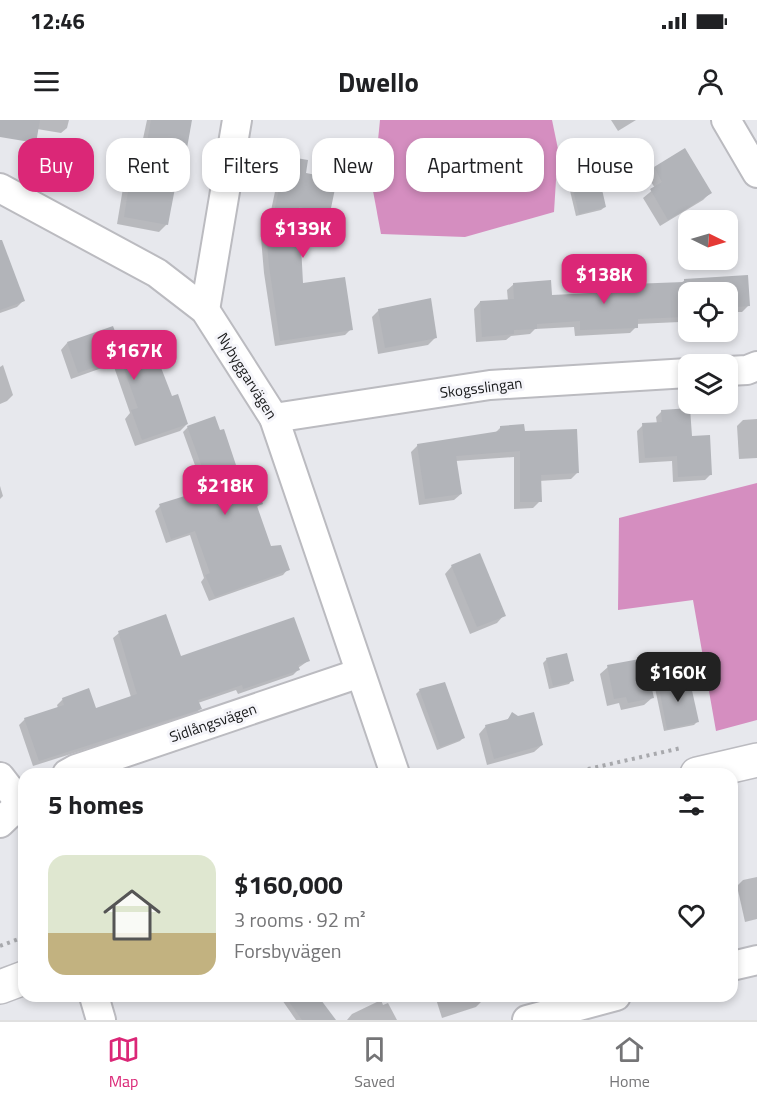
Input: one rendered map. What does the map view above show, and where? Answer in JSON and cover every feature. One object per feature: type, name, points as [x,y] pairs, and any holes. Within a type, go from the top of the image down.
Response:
[{"type":"street","points":[[205,310],[237,120]]},
{"type":"street","points":[[726,120],[757,173]]},
{"type":"street","name":"Nybyggarvägen","points":[[0,188],[157,273],[205,310],[274,418],[393,768]]},
{"type":"street","points":[[738,370],[757,366]]},
{"type":"street","name":"Skogsslingan","points":[[274,418],[490,385],[678,374]]},
{"type":"street","name":"Sidlångsvägen","points":[[80,768],[360,673]]},
{"type":"street","points":[[693,760],[757,760]]},
{"type":"street","points":[[0,777],[18,799]]},
{"type":"street","points":[[0,823],[18,809]]},
{"type":"street","points":[[738,965],[757,960]]},
{"type":"street","points":[[0,987],[18,980]]},
{"type":"street","points":[[96,1002],[101,1020]]},
{"type":"street","points":[[527,1020],[594,1002]]},
{"type":"path","points":[[620,768],[693,760]]},
{"type":"path","points":[[0,946],[18,939]]},
{"type":"shaded area","points":[[380,120],[552,120],[556,139],[554,212],[465,237],[381,234],[373,192],[394,192],[394,138],[378,138]]},
{"type":"shaded area","points":[[757,483],[757,720],[716,731],[693,600],[618,610],[619,518]]},
{"type":"building","points":[[0,120],[40,120],[37,138],[18,138],[18,140],[0,137]]},
{"type":"building","points":[[151,120],[192,120],[189,138],[148,138]]},
{"type":"building","points":[[685,148],[712,193],[684,210],[678,210],[678,214],[668,220],[652,192],[654,192],[654,187],[662,182],[654,167]]},
{"type":"building","points":[[300,159],[308,160],[306,173],[312,174],[312,192],[334,192],[330,213],[299,207],[303,283],[345,277],[353,330],[280,341],[269,266],[266,231],[270,231],[278,192],[300,192]]},
{"type":"building","points":[[128,192],[174,192],[168,225],[124,217]]},
{"type":"building","points":[[574,192],[603,192],[606,207],[579,214]]},
{"type":"building","points":[[0,240],[2,240],[25,301],[0,310]]},
{"type":"building","points":[[748,275],[750,306],[738,307],[738,282],[684,282],[684,279]]},
{"type":"building","points":[[551,280],[552,295],[632,291],[631,284],[678,282],[678,317],[638,319],[638,328],[580,330],[580,321],[537,324],[537,329],[514,330],[514,334],[482,337],[480,301],[514,299],[513,283]]},
{"type":"building","points":[[431,298],[437,338],[385,348],[378,309]]},
{"type":"building","points":[[113,326],[124,355],[146,348],[153,368],[160,365],[172,396],[178,394],[188,424],[142,440],[131,410],[138,408],[120,358],[78,373],[67,342]]},
{"type":"building","points":[[678,409],[678,414],[690,414],[692,436],[710,435],[712,475],[678,477],[677,456],[645,458],[642,423],[662,422],[661,410]]},
{"type":"building","points":[[215,416],[220,430],[224,429],[237,468],[243,466],[243,469],[250,466],[263,504],[257,506],[271,546],[281,545],[290,570],[215,597],[205,575],[210,573],[195,531],[171,539],[159,504],[188,495],[187,492],[200,487],[198,481],[206,478],[187,426]]},
{"type":"building","points":[[524,424],[525,431],[577,429],[579,473],[541,475],[542,502],[520,502],[520,451],[456,456],[462,494],[425,499],[417,444],[500,431],[500,426]]},
{"type":"building","points":[[480,553],[506,616],[477,627],[451,565]]},
{"type":"building","points":[[166,614],[181,656],[294,617],[310,661],[298,665],[300,670],[243,689],[242,685],[198,700],[202,709],[39,761],[24,718],[64,705],[62,698],[89,688],[96,708],[137,694],[118,631]]},
{"type":"building","points":[[567,653],[574,681],[553,686],[546,658]]},
{"type":"building","points":[[645,658],[654,698],[628,703],[626,697],[614,699],[607,665]]},
{"type":"building","points":[[689,677],[699,722],[667,729],[658,683]]},
{"type":"building","points":[[445,682],[465,738],[440,747],[419,689]]},
{"type":"building","points":[[512,712],[518,716],[534,712],[543,745],[494,759],[485,725],[508,719]]},
{"type":"building","points":[[289,1002],[322,1002],[336,1020],[302,1020]]}]
